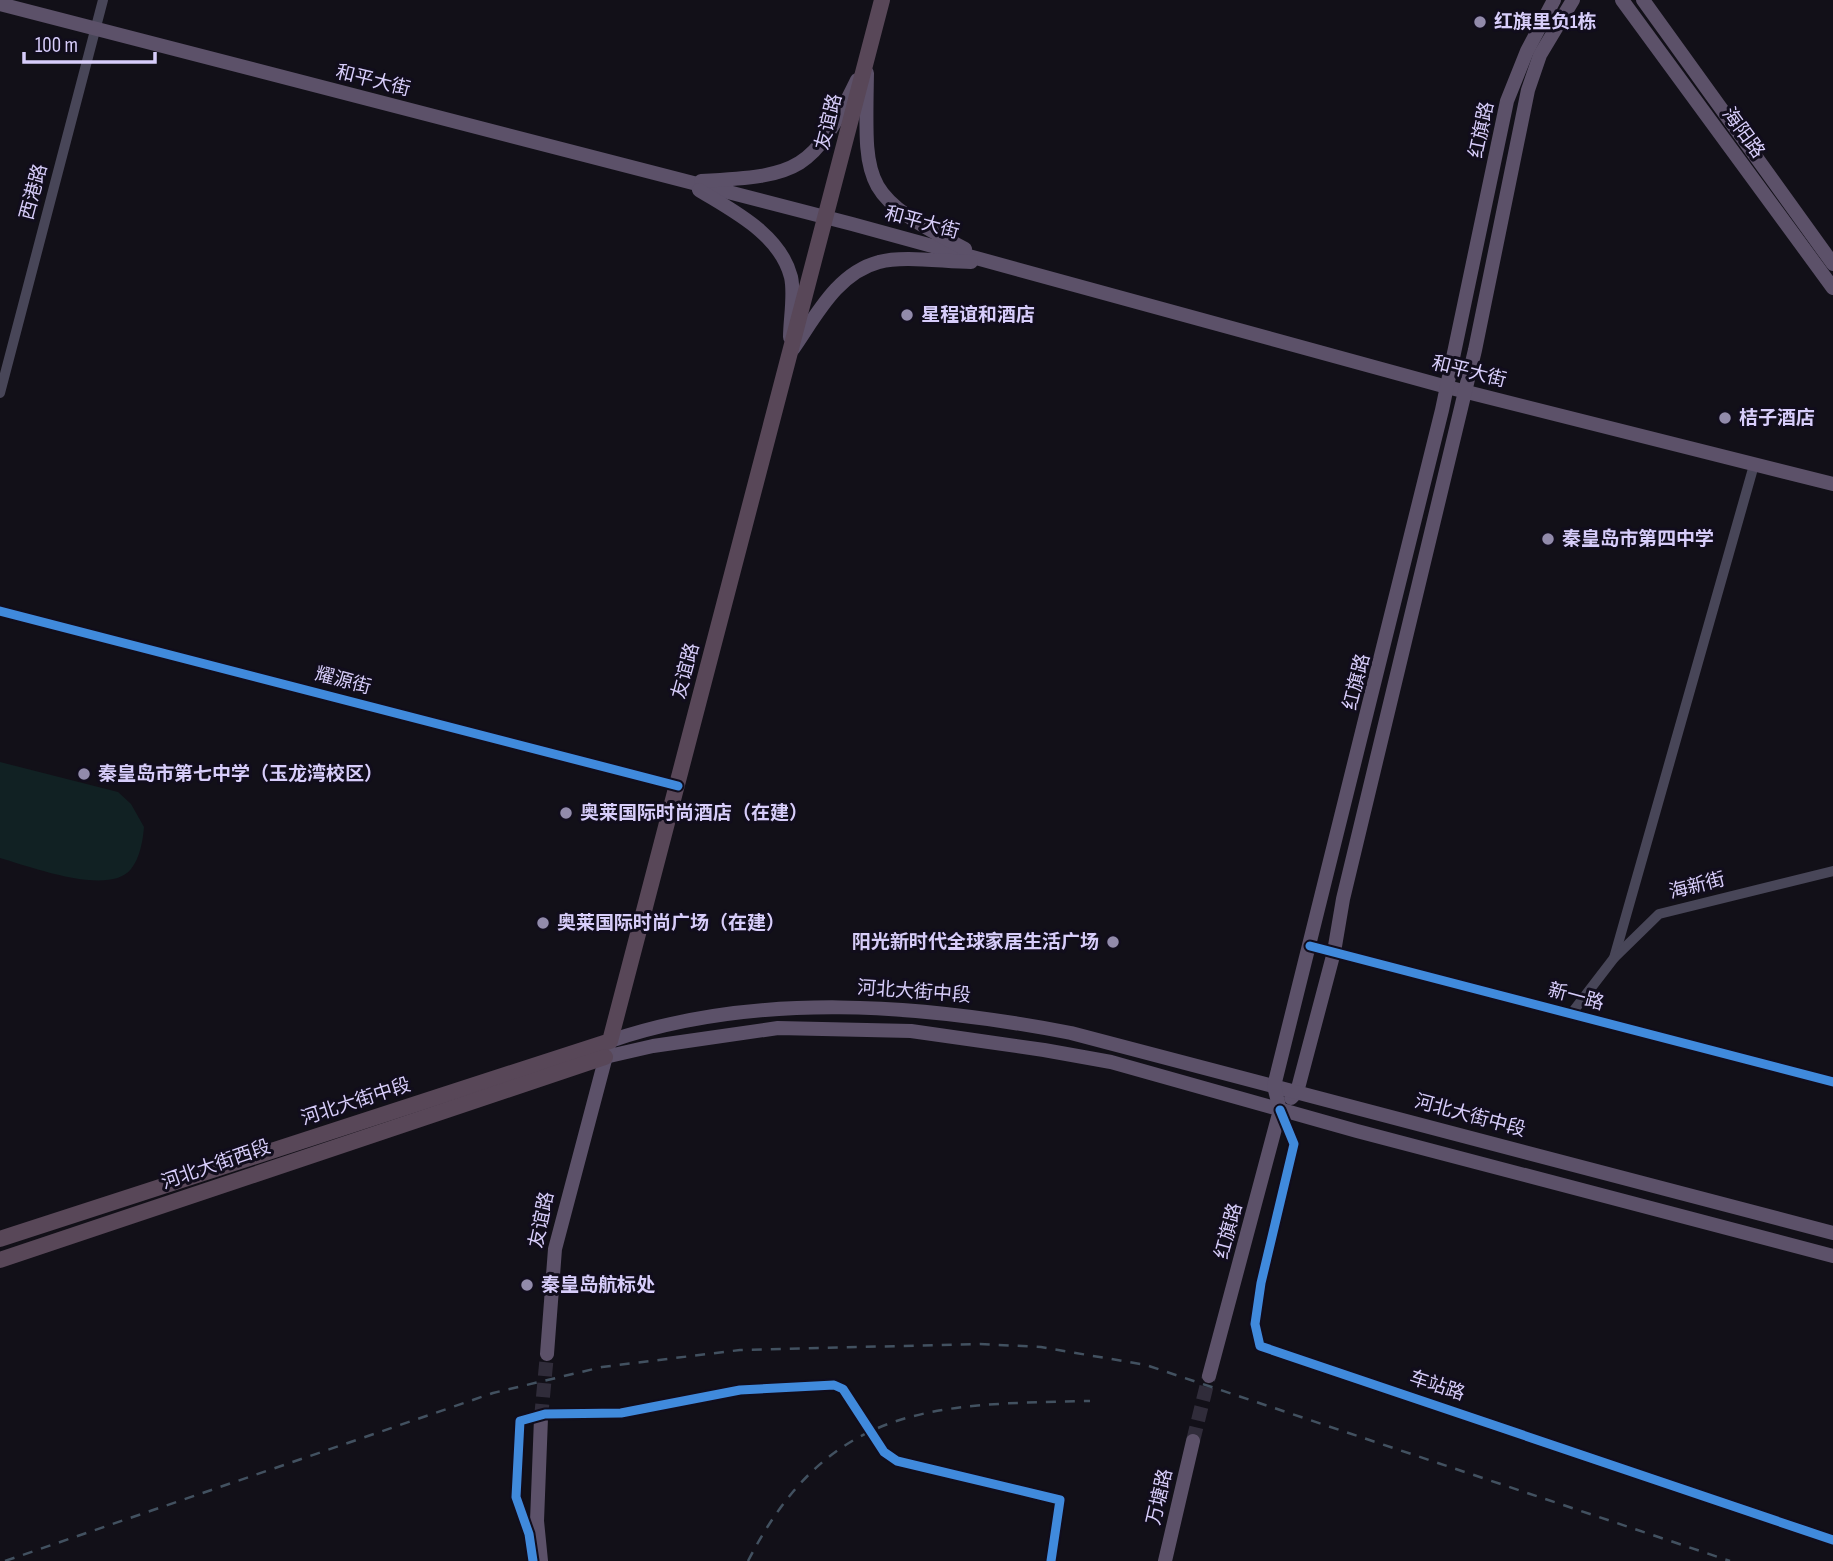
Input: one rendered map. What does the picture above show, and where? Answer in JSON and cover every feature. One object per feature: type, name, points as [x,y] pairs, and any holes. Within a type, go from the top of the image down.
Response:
[{"type":"highway","name":"友谊路","points":[[610,1041],[882,0]]},
{"type":"highway","name":"河北大街中段","points":[[0,1238],[610,1041]]},
{"type":"highway","name":"河北大街西段","points":[[0,1260],[605,1057]]},
{"type":"main road","name":"红旗路","points":[[1209,1376],[1280,1110],[1274,1086],[1447,387],[1507,101],[1527,51],[1554,0]]},
{"type":"main road","points":[[1280,1110],[1297,1092],[1334,952],[1343,899],[1485,304],[1528,90],[1540,55],[1573,0]]},
{"type":"main road","name":"海阳路","points":[[1622,0],[1833,288]]},
{"type":"main road","name":"海阳路","points":[[1643,0],[1833,264]]},
{"type":"main road","name":"和平大街","points":[[0,4],[826,218],[1447,387],[1833,484]]},
{"type":"main road","points":[[686,182],[765,177],[795,167],[832,132],[867,59]]},
{"type":"main road","points":[[867,59],[866,140],[870,174],[877,187],[885,200],[909,219],[991,262]]},
{"type":"main road","points":[[686,182],[756,225],[775,247],[791,277],[790,353]]},
{"type":"main road","points":[[790,353],[834,290],[858,270],[881,261],[991,262]]},
{"type":"main road","name":"河北大街中段","points":[[610,1041],[649,1027],[716,1014],[785,1008],[850,1007],[1011,1021],[1072,1033],[1833,1233]]},
{"type":"main road","points":[[605,1057],[653,1046],[778,1028],[911,1031],[1111,1062],[1280,1110],[1833,1256]]},
{"type":"main road","name":"友谊路","points":[[547,1354],[555,1249],[610,1041]]},
{"type":"main road","points":[[541,1418],[537,1521],[541,1561]]},
{"type":"main road","name":"万塘路","points":[[1165,1561],[1193,1441]]},
{"type":"street","name":"西港路","points":[[0,393],[103,0]]},
{"type":"street","points":[[1614,958],[1754,465]]},
{"type":"street","name":"耀源街","points":[[0,611],[678,786]]},
{"type":"street","name":"海新街","points":[[1571,1014],[1614,958],[1659,914],[1833,871]]},
{"type":"street","name":"新一路","points":[[1310,946],[1833,1082]]},
{"type":"street","name":"车站路","points":[[1280,1110],[1294,1144],[1261,1283],[1255,1324],[1260,1346],[1833,1539]]},
{"type":"street","points":[[533,1561],[529,1534],[516,1497],[520,1421],[545,1414],[621,1413],[740,1390],[834,1385],[843,1389],[884,1452],[897,1461],[1060,1500],[1051,1561]]},
{"type":"shaded area","points":[[0,762],[118,792],[131,804],[144,827],[139,854],[131,869],[120,877],[88,880],[0,858]]},
{"type":"tunnel","points":[[541,1418],[547,1354]]},
{"type":"tunnel","points":[[1193,1441],[1209,1376]]},
{"type":"railway","points":[[5,1561],[493,1393],[602,1367],[740,1350],[980,1344],[1041,1347],[1146,1365],[1730,1561]]},
{"type":"railway","points":[[748,1561],[779,1509],[813,1470],[850,1442],[890,1423],[934,1412],[981,1405],[1090,1401]]},
{"type":"cycle path","points":[[0,611],[678,786]]},
{"type":"cycle path","points":[[1310,946],[1833,1082]]},
{"type":"cycle path","points":[[1280,1110],[1294,1144],[1261,1283],[1255,1324],[1260,1346],[1833,1540]]},
{"type":"cycle path","points":[[533,1561],[529,1534],[516,1497],[520,1421],[545,1414],[621,1413],[740,1390],[834,1385],[843,1389],[884,1452],[897,1461],[1060,1500],[1051,1561]]},
{"type":"place","name":"红旗里负1栋","points":[[1480,22]]},
{"type":"place","name":"星程谊和酒店","points":[[907,315]]},
{"type":"place","name":"桔子酒店","points":[[1725,418]]},
{"type":"place","name":"秦皇岛市第四中学","points":[[1548,539]]},
{"type":"place","name":"秦皇岛市第七中学（玉龙湾校区）","points":[[84,774]]},
{"type":"place","name":"奥莱国际时尚酒店（在建）","points":[[566,813]]},
{"type":"place","name":"奥莱国际时尚广场（在建）","points":[[543,923]]},
{"type":"place","name":"阳光新时代全球家居生活广场","points":[[1113,942]]},
{"type":"place","name":"秦皇岛航标处","points":[[527,1285]]}]
